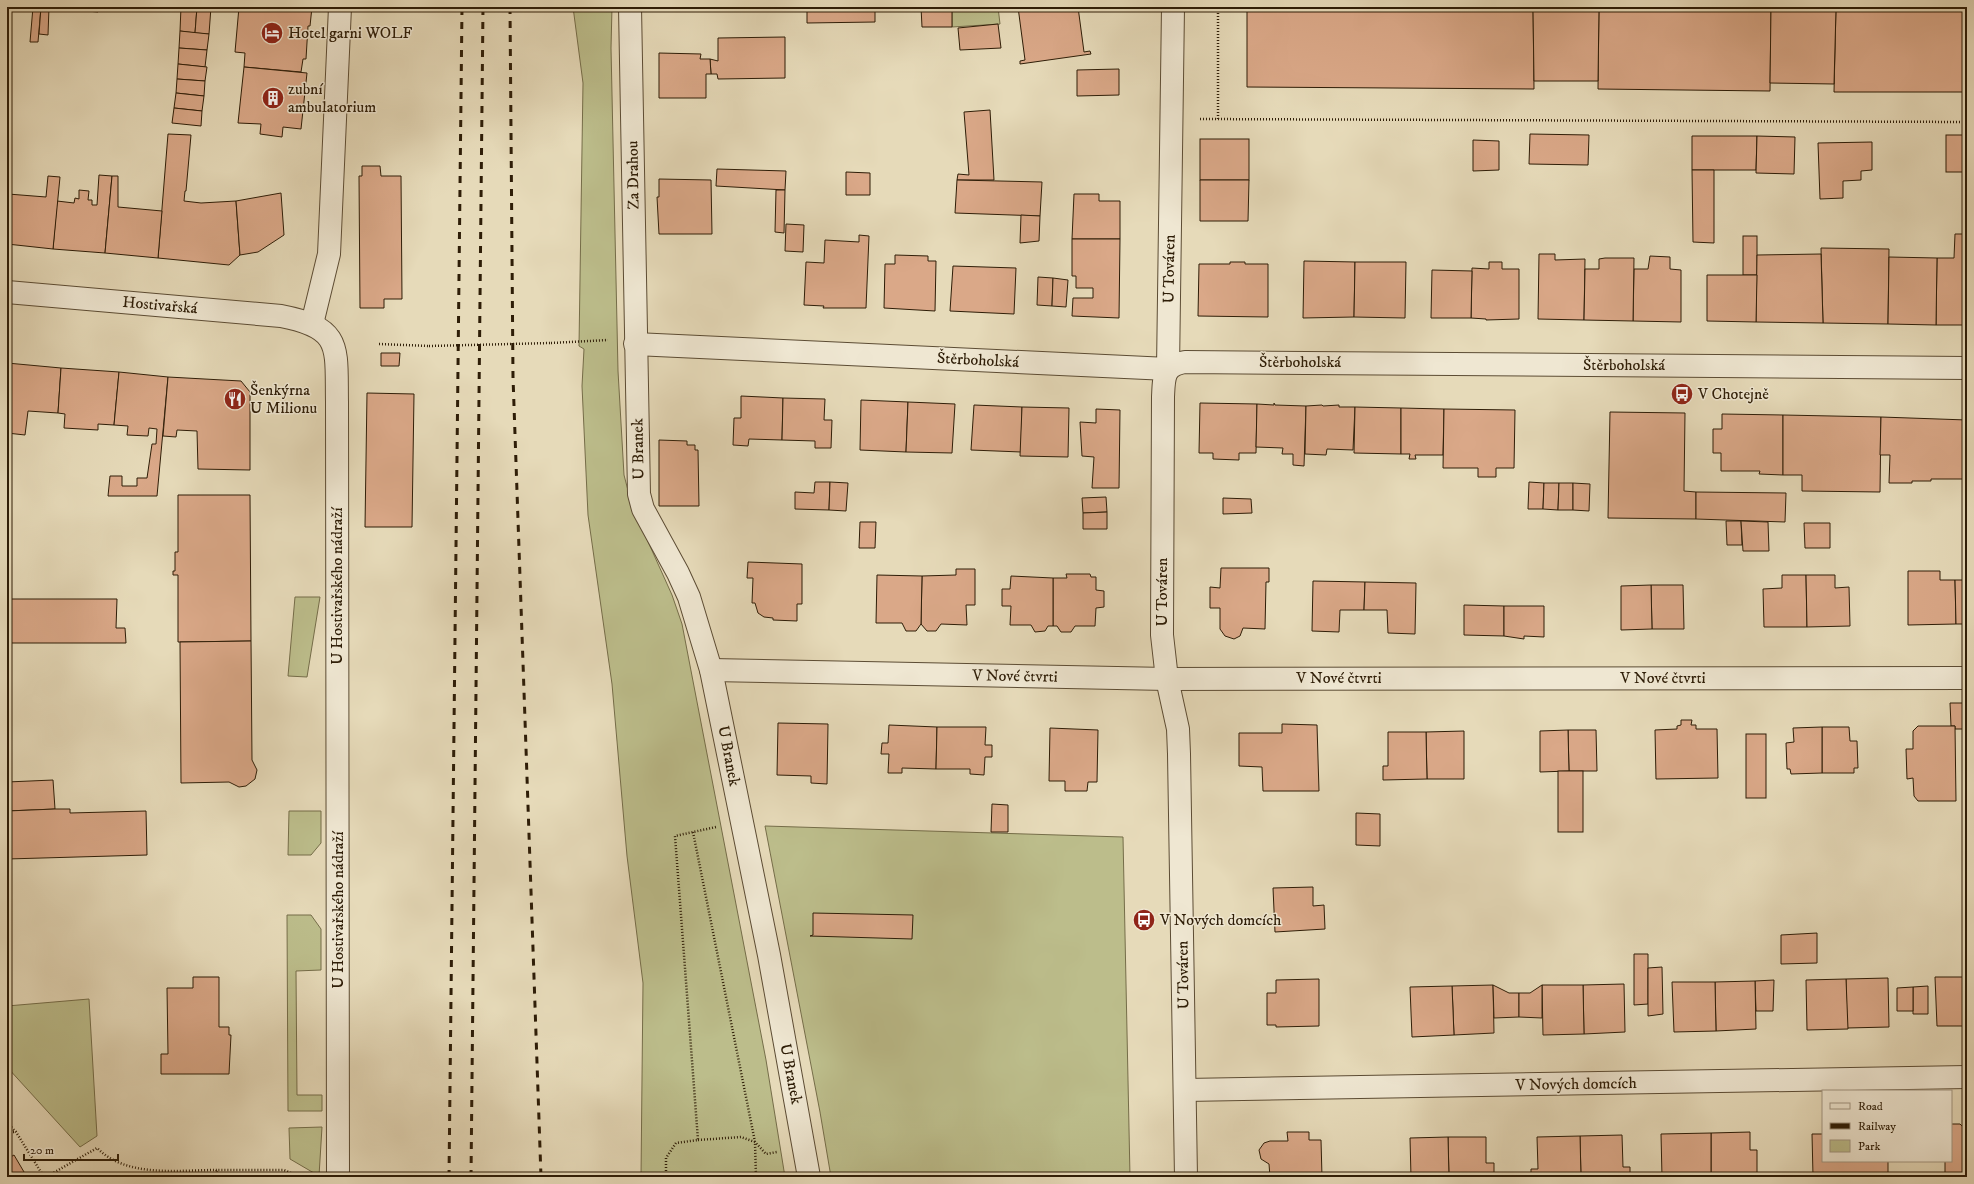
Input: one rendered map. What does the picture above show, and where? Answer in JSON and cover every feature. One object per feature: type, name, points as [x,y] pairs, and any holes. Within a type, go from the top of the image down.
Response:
[{"type":"street","points":[[312,324],[329,254],[340,7]]},
{"type":"street","name":"Za Drahou","points":[[630,7],[635,344]]},
{"type":"street","name":"U Továren","points":[[1173,7],[1168,369],[1164,377],[1163,396],[1162,627],[1167,679],[1178,729],[1186,1177]]},
{"type":"street","name":"Hostivařská","points":[[7,292],[259,314],[289,318],[312,324]]},
{"type":"street","name":"U Hostivařského nádraží","points":[[312,324],[326,333],[332,340],[336,356],[338,1177]]},
{"type":"street","name":"Štěrboholská","points":[[635,344],[1168,369],[1176,364],[1184,362],[1967,368]]},
{"type":"street","name":"U Branek","points":[[635,344],[639,494],[643,509],[678,573],[689,597],[712,670],[806,1149],[809,1177]]},
{"type":"street","name":"V Nové čtvrti","points":[[712,670],[1167,679],[1967,678]]},
{"type":"street","name":"V Nových domcích","points":[[1185,1090],[1967,1077]]},
{"type":"path","points":[[1218,7],[1218,119]]},
{"type":"path","points":[[1171,120],[1967,122]]},
{"type":"path","points":[[379,344],[429,346],[611,340]]},
{"type":"path","points":[[698,1140],[675,836],[693,832],[755,1142],[756,1177]]},
{"type":"path","points":[[7,1123],[16,1132],[45,1177],[97,1148],[105,1156],[143,1170],[284,1170],[300,1177]]},
{"type":"path","points":[[7,1132],[16,1132]]},
{"type":"path","points":[[666,1177],[666,1158],[676,1143],[741,1137],[755,1142],[766,1154],[806,1149]]},
{"type":"path","points":[[214,1177],[216,1170]]},
{"type":"green space","points":[[573,7],[612,7],[611,48],[618,371],[624,475],[632,506],[672,595],[682,624],[766,1060],[785,1177],[641,1177],[643,983],[627,856],[612,684],[588,515],[582,386],[584,349],[579,346],[583,83]]},
{"type":"green space","points":[[952,7],[998,7],[1000,24],[952,27]]},
{"type":"green space","points":[[295,597],[320,597],[307,677],[288,676]]},
{"type":"green space","points":[[289,811],[321,811],[321,843],[311,855],[288,855]]},
{"type":"green space","points":[[765,826],[1123,837],[1130,1177],[831,1177],[820,1112]]},
{"type":"green space","points":[[287,915],[311,915],[321,929],[321,970],[296,971],[297,1095],[322,1095],[322,1111],[288,1111]]},
{"type":"green space","points":[[89,999],[97,1136],[80,1147],[7,1067],[7,1006]]},
{"type":"green space","points":[[322,1127],[319,1176],[290,1159],[289,1128]]},
{"type":"green space","points":[[223,1173],[276,1173],[283,1177],[218,1177]]},
{"type":"building","points":[[33,7],[41,7],[38,42],[30,42]]},
{"type":"building","points":[[41,7],[49,7],[48,35],[39,34]]},
{"type":"building","points":[[88,7],[98,7],[98,12],[87,11]]},
{"type":"building","points":[[181,7],[197,7],[195,33],[180,31]]},
{"type":"building","points":[[197,7],[211,7],[209,34],[195,33]]},
{"type":"building","name":"Hotel garni WOLF","points":[[239,7],[312,7],[310,26],[308,26],[306,59],[303,59],[301,72],[244,67],[245,53],[235,52]]},
{"type":"building","points":[[807,7],[875,7],[875,22],[807,23]]},
{"type":"building","points":[[921,7],[952,7],[952,27],[922,27]]},
{"type":"building","points":[[1018,7],[1078,7],[1084,52],[1090,51],[1091,54],[1020,64],[1020,61],[1025,60]]},
{"type":"building","points":[[1247,7],[1533,7],[1534,89],[1247,87]]},
{"type":"building","points":[[1599,7],[1771,7],[1770,91],[1598,89]]},
{"type":"building","points":[[1771,7],[1836,7],[1836,9],[1771,9]]},
{"type":"building","points":[[1836,7],[1967,7],[1967,92],[1834,92]]},
{"type":"building","points":[[1533,8],[1599,8],[1598,81],[1534,81]]},
{"type":"building","points":[[1771,9],[1836,9],[1834,84],[1770,83]]},
{"type":"building","points":[[998,24],[1001,48],[960,50],[958,28]]},
{"type":"building","points":[[180,31],[209,34],[207,50],[179,48]]},
{"type":"building","points":[[785,37],[785,78],[718,79],[717,74],[711,74],[710,59],[718,61],[718,38]]},
{"type":"building","points":[[179,48],[207,50],[205,67],[178,64]]},
{"type":"building","points":[[659,53],[701,54],[700,59],[710,59],[711,74],[706,74],[706,98],[659,98]]},
{"type":"building","points":[[178,64],[207,67],[205,81],[177,79]]},
{"type":"building","name":"zubní ambulatorium","points":[[244,67],[307,73],[301,129],[283,127],[282,137],[260,134],[261,124],[238,123]]},
{"type":"building","points":[[1119,69],[1119,95],[1077,96],[1077,70]]},
{"type":"building","points":[[177,79],[205,81],[204,96],[176,93]]},
{"type":"building","points":[[176,93],[204,96],[202,111],[174,108]]},
{"type":"building","points":[[174,108],[202,111],[201,126],[172,123]]},
{"type":"building","points":[[990,110],[994,180],[957,180],[958,174],[969,175],[964,112]]},
{"type":"building","points":[[168,134],[191,135],[184,201],[201,203],[236,201],[240,255],[229,265],[158,258]]},
{"type":"building","points":[[1530,134],[1589,135],[1588,165],[1529,164]]},
{"type":"building","points":[[1946,135],[1967,135],[1967,172],[1946,172]]},
{"type":"building","points":[[1692,136],[1757,136],[1756,170],[1692,170]]},
{"type":"building","points":[[1757,136],[1795,137],[1794,174],[1756,173]]},
{"type":"building","points":[[1200,139],[1249,139],[1249,180],[1200,180]]},
{"type":"building","points":[[1473,140],[1499,141],[1499,170],[1473,171]]},
{"type":"building","points":[[1872,142],[1872,170],[1861,171],[1861,180],[1843,181],[1843,198],[1820,199],[1818,143]]},
{"type":"building","points":[[362,166],[380,166],[381,176],[401,176],[402,299],[384,299],[384,308],[360,308],[359,176],[362,176]]},
{"type":"building","points":[[717,169],[786,171],[785,190],[716,186]]},
{"type":"building","points":[[1692,170],[1714,170],[1714,243],[1693,242]]},
{"type":"building","points":[[846,172],[870,173],[870,195],[846,195]]},
{"type":"building","points":[[99,175],[112,176],[105,253],[53,249],[57,201],[74,203],[75,198],[79,199],[79,190],[89,191],[88,200],[92,200],[92,205],[97,205]]},
{"type":"building","points":[[48,176],[60,177],[53,249],[7,244],[8,194],[46,197]]},
{"type":"building","points":[[112,176],[118,176],[118,207],[162,211],[158,258],[105,253]]},
{"type":"building","points":[[659,179],[711,180],[712,234],[659,234],[657,197],[659,197]]},
{"type":"building","points":[[957,180],[1042,182],[1040,216],[955,213]]},
{"type":"building","points":[[1200,180],[1249,180],[1248,221],[1200,221]]},
{"type":"building","points":[[776,190],[785,190],[784,233],[775,232]]},
{"type":"building","points":[[281,193],[284,235],[258,252],[240,255],[236,201]]},
{"type":"building","points":[[1074,194],[1099,194],[1099,201],[1120,201],[1120,239],[1072,239]]},
{"type":"building","points":[[1021,215],[1040,216],[1039,241],[1020,243]]},
{"type":"building","points":[[786,224],[804,225],[803,252],[785,251]]},
{"type":"building","points":[[1955,234],[1967,234],[1967,325],[1936,325],[1937,258],[1954,258]]},
{"type":"building","points":[[859,235],[869,236],[866,308],[823,308],[824,306],[804,305],[806,262],[824,263],[825,240],[859,242]]},
{"type":"building","points":[[1743,236],[1757,236],[1757,275],[1743,275]]},
{"type":"building","points":[[1072,239],[1120,239],[1119,318],[1072,316],[1073,298],[1093,298],[1093,288],[1076,288],[1076,276],[1072,276]]},
{"type":"building","points":[[1821,248],[1889,249],[1888,324],[1823,323]]},
{"type":"building","points":[[1539,254],[1555,254],[1555,260],[1585,259],[1584,320],[1538,319]]},
{"type":"building","points":[[1821,254],[1823,323],[1756,322],[1757,255]]},
{"type":"building","points":[[895,255],[928,256],[928,261],[936,261],[935,311],[884,308],[885,264],[895,264]]},
{"type":"building","points":[[1650,256],[1670,257],[1670,269],[1681,270],[1681,322],[1633,321],[1634,269],[1648,269]]},
{"type":"building","points":[[1889,257],[1937,258],[1936,325],[1888,324]]},
{"type":"building","points":[[1634,258],[1633,321],[1584,320],[1585,269],[1599,269],[1599,259]]},
{"type":"building","points":[[1304,261],[1355,262],[1354,317],[1303,318]]},
{"type":"building","points":[[1230,262],[1245,262],[1245,264],[1268,264],[1268,317],[1198,316],[1199,264],[1230,264]]},
{"type":"building","points":[[1355,262],[1406,262],[1405,318],[1354,317]]},
{"type":"building","points":[[1489,262],[1502,262],[1502,269],[1519,269],[1519,319],[1486,320],[1471,318],[1472,268],[1489,269]]},
{"type":"building","points":[[953,266],[1016,268],[1014,314],[950,311]]},
{"type":"building","points":[[1432,270],[1472,271],[1471,318],[1431,318]]},
{"type":"building","points":[[1707,275],[1757,275],[1756,322],[1707,321]]},
{"type":"building","points":[[1038,277],[1053,278],[1052,306],[1037,305]]},
{"type":"building","points":[[1053,278],[1068,280],[1066,307],[1052,306]]},
{"type":"building","points":[[381,353],[400,353],[399,366],[381,366]]},
{"type":"building","points":[[7,363],[61,368],[58,413],[28,411],[25,435],[7,433],[10,410],[7,410]]},
{"type":"building","points":[[61,368],[119,372],[114,425],[98,424],[98,430],[64,428],[65,414],[58,413]]},
{"type":"building","points":[[119,372],[168,377],[157,496],[108,496],[110,476],[122,476],[122,486],[137,486],[137,478],[147,478],[152,444],[156,444],[157,429],[149,428],[148,436],[127,435],[128,426],[114,425]]},
{"type":"building","points":[[168,377],[241,381],[250,392],[250,470],[198,469],[197,431],[177,430],[176,437],[163,436]]},
{"type":"building","points":[[367,393],[414,394],[412,527],[365,527]]},
{"type":"building","points":[[741,396],[783,398],[782,440],[749,439],[748,446],[733,445],[734,418],[741,418]]},
{"type":"building","points":[[783,398],[825,399],[824,420],[832,420],[831,448],[815,448],[815,441],[782,440]]},
{"type":"building","points":[[861,400],[908,402],[906,452],[860,450]]},
{"type":"building","points":[[908,402],[955,404],[952,453],[906,452]]},
{"type":"building","points":[[1200,403],[1257,404],[1256,453],[1239,453],[1239,460],[1213,459],[1213,453],[1199,453]]},
{"type":"building","points":[[1274,403],[1275,405],[1306,406],[1304,466],[1293,465],[1293,454],[1282,454],[1283,448],[1256,447],[1257,404],[1274,405]]},
{"type":"building","points":[[974,405],[1022,407],[1021,452],[971,450]]},
{"type":"building","points":[[1322,405],[1355,407],[1353,450],[1327,449],[1326,455],[1305,454],[1306,406]]},
{"type":"building","points":[[1022,407],[1069,408],[1068,457],[1020,456]]},
{"type":"building","points":[[1355,407],[1401,408],[1401,454],[1354,453]]},
{"type":"building","points":[[1401,408],[1444,409],[1443,455],[1415,455],[1416,459],[1409,459],[1410,454],[1401,454]]},
{"type":"building","points":[[1096,409],[1120,410],[1119,488],[1092,488],[1094,457],[1082,456],[1080,422],[1096,423]]},
{"type":"building","points":[[1444,409],[1515,410],[1514,468],[1496,468],[1496,477],[1478,477],[1478,468],[1443,468]]},
{"type":"building","points":[[1610,412],[1685,413],[1684,491],[1696,492],[1696,519],[1608,518]]},
{"type":"building","points":[[1722,414],[1783,415],[1783,475],[1759,474],[1760,471],[1721,471],[1721,453],[1713,453],[1713,429],[1722,429]]},
{"type":"building","points":[[1783,415],[1881,417],[1880,492],[1802,491],[1802,475],[1783,475]]},
{"type":"building","points":[[1881,417],[1967,420],[1967,479],[1931,479],[1931,481],[1912,481],[1912,483],[1889,483],[1890,455],[1880,455]]},
{"type":"building","points":[[659,440],[687,441],[687,445],[695,445],[695,450],[698,450],[699,506],[659,506]]},
{"type":"building","points":[[815,482],[830,482],[829,510],[795,509],[795,492],[814,493]]},
{"type":"building","points":[[830,482],[848,483],[846,511],[829,510]]},
{"type":"building","points":[[1529,482],[1544,483],[1543,509],[1528,509]]},
{"type":"building","points":[[1544,483],[1559,483],[1558,510],[1543,509]]},
{"type":"building","points":[[1559,483],[1573,483],[1573,510],[1558,510]]},
{"type":"building","points":[[1573,483],[1590,484],[1589,511],[1573,510]]},
{"type":"building","points":[[1696,492],[1786,493],[1785,522],[1696,519]]},
{"type":"building","points":[[178,495],[250,495],[251,641],[178,642],[178,575],[173,575],[173,571],[175,571],[175,552],[178,552]]},
{"type":"building","points":[[1106,497],[1107,512],[1083,513],[1082,498]]},
{"type":"building","points":[[1223,498],[1251,499],[1252,513],[1223,514]]},
{"type":"building","points":[[1107,512],[1107,529],[1083,529],[1083,513]]},
{"type":"building","points":[[1726,521],[1741,521],[1742,545],[1727,545]]},
{"type":"building","points":[[1741,521],[1768,522],[1769,551],[1743,551]]},
{"type":"building","points":[[860,522],[876,522],[875,548],[859,548]]},
{"type":"building","points":[[1804,523],[1830,523],[1830,548],[1805,548]]},
{"type":"building","points":[[748,562],[802,564],[802,604],[797,604],[797,621],[773,620],[773,618],[764,617],[758,613],[755,603],[752,603],[753,578],[747,578]]},
{"type":"building","points":[[1221,568],[1269,568],[1269,582],[1266,582],[1265,629],[1243,628],[1240,636],[1234,639],[1225,636],[1220,629],[1220,608],[1210,608],[1210,587],[1220,588]]},
{"type":"building","points":[[956,569],[975,569],[975,605],[966,605],[967,625],[941,624],[936,631],[927,631],[921,624],[922,576],[956,575]]},
{"type":"building","points":[[1908,571],[1940,571],[1940,580],[1955,580],[1956,624],[1908,625]]},
{"type":"building","points":[[1066,574],[1090,574],[1091,577],[1096,577],[1096,590],[1104,591],[1104,607],[1096,608],[1095,626],[1075,626],[1071,632],[1061,632],[1057,626],[1053,626],[1053,578],[1067,578]]},
{"type":"building","points":[[877,575],[922,576],[921,624],[916,631],[906,631],[902,623],[876,623]]},
{"type":"building","points":[[1782,575],[1806,575],[1807,627],[1764,627],[1763,589],[1782,588]]},
{"type":"building","points":[[1806,575],[1835,575],[1835,588],[1849,587],[1850,626],[1807,627]]},
{"type":"building","points":[[1011,576],[1053,578],[1053,626],[1048,626],[1045,631],[1035,632],[1031,625],[1010,625],[1011,606],[1002,606],[1002,589],[1010,589]]},
{"type":"building","points":[[1955,580],[1967,580],[1967,624],[1956,624]]},
{"type":"building","points":[[1313,581],[1365,582],[1364,610],[1340,610],[1339,632],[1312,631]]},
{"type":"building","points":[[1365,582],[1416,583],[1415,634],[1388,633],[1387,610],[1364,610]]},
{"type":"building","points":[[1651,585],[1683,585],[1684,629],[1652,629]]},
{"type":"building","points":[[1651,585],[1652,629],[1621,630],[1621,586]]},
{"type":"building","points":[[7,599],[117,599],[116,628],[125,628],[126,643],[7,643]]},
{"type":"building","points":[[1464,605],[1504,606],[1504,636],[1464,635]]},
{"type":"building","points":[[1504,606],[1544,606],[1544,637],[1524,636],[1524,639],[1504,636]]},
{"type":"building","points":[[251,641],[252,760],[257,770],[255,779],[246,786],[239,787],[229,782],[181,783],[180,642]]},
{"type":"building","points":[[1950,703],[1964,703],[1965,729],[1955,729],[1955,726],[1951,726]]},
{"type":"building","points":[[1681,720],[1692,720],[1691,725],[1696,725],[1696,729],[1717,729],[1718,778],[1656,779],[1655,730],[1677,729],[1677,726],[1681,725]]},
{"type":"building","points":[[778,723],[828,724],[827,784],[811,783],[811,776],[777,775]]},
{"type":"building","points":[[1282,724],[1317,725],[1319,791],[1263,791],[1262,767],[1239,766],[1239,733],[1282,733]]},
{"type":"building","points":[[889,725],[937,727],[936,769],[902,768],[902,773],[888,773],[889,754],[881,754],[882,743],[888,743]]},
{"type":"building","points":[[1918,726],[1955,726],[1956,801],[1918,801],[1914,796],[1913,778],[1907,779],[1906,749],[1913,749],[1913,731]]},
{"type":"building","points":[[937,727],[986,727],[985,745],[992,745],[992,757],[985,757],[984,775],[970,774],[970,769],[936,769]]},
{"type":"building","points":[[1822,727],[1849,727],[1850,741],[1857,741],[1858,768],[1854,768],[1854,773],[1822,773]]},
{"type":"building","points":[[1822,727],[1822,773],[1791,774],[1790,769],[1787,769],[1786,743],[1794,742],[1793,728]]},
{"type":"building","points":[[1050,728],[1098,730],[1097,782],[1088,782],[1087,791],[1065,791],[1065,781],[1049,781]]},
{"type":"building","points":[[1568,730],[1596,730],[1597,771],[1569,771]]},
{"type":"building","points":[[1568,730],[1569,771],[1540,772],[1540,731]]},
{"type":"building","points":[[1464,731],[1464,779],[1427,779],[1426,732]]},
{"type":"building","points":[[1388,732],[1426,732],[1427,779],[1383,780],[1383,766],[1388,766]]},
{"type":"building","points":[[1746,734],[1766,734],[1766,798],[1746,798]]},
{"type":"building","points":[[1558,771],[1583,771],[1583,832],[1558,832]]},
{"type":"building","points":[[53,780],[55,809],[7,811],[7,782]]},
{"type":"building","points":[[992,804],[1008,805],[1008,832],[991,832]]},
{"type":"building","points":[[70,809],[70,813],[146,811],[147,855],[7,859],[7,811]]},
{"type":"building","points":[[1356,813],[1380,814],[1380,846],[1356,845]]},
{"type":"building","points":[[1313,887],[1313,906],[1324,905],[1325,929],[1275,932],[1273,888]]},
{"type":"building","points":[[813,913],[913,915],[912,939],[810,936],[813,935]]},
{"type":"building","points":[[1817,933],[1817,963],[1781,964],[1781,935]]},
{"type":"building","points":[[1634,954],[1648,954],[1648,1004],[1634,1005]]},
{"type":"building","points":[[1662,967],[1663,1014],[1648,1016],[1648,968]]},
{"type":"building","points":[[193,977],[219,977],[219,1027],[229,1027],[229,1035],[231,1035],[229,1074],[161,1074],[161,1054],[168,1054],[167,988],[193,988]]},
{"type":"building","points":[[1935,977],[1967,977],[1967,1026],[1937,1026]]},
{"type":"building","points":[[1888,978],[1889,1027],[1847,1028],[1846,979]]},
{"type":"building","points":[[1319,979],[1319,1026],[1276,1027],[1276,1025],[1267,1025],[1267,993],[1276,993],[1276,980]]},
{"type":"building","points":[[1846,979],[1848,1029],[1807,1030],[1806,980]]},
{"type":"building","points":[[1774,980],[1773,1011],[1756,1011],[1755,981]]},
{"type":"building","points":[[1755,981],[1756,1029],[1716,1031],[1715,982]]},
{"type":"building","points":[[1672,982],[1715,982],[1716,1031],[1674,1032]]},
{"type":"building","points":[[1624,984],[1625,1032],[1584,1034],[1583,985]]},
{"type":"building","points":[[1493,985],[1494,1033],[1454,1035],[1452,986]]},
{"type":"building","points":[[1493,985],[1509,993],[1519,993],[1519,1017],[1494,1018]]},
{"type":"building","points":[[1542,985],[1583,985],[1584,1034],[1543,1035]]},
{"type":"building","points":[[1542,985],[1542,1018],[1519,1017],[1519,993],[1530,993]]},
{"type":"building","points":[[1452,986],[1454,1035],[1412,1037],[1410,987]]},
{"type":"building","points":[[1928,986],[1928,1014],[1913,1014],[1913,987]]},
{"type":"building","points":[[1913,987],[1913,1011],[1897,1011],[1897,988]]},
{"type":"building","points":[[1952,1124],[1960,1124],[1967,1129],[1967,1177],[1945,1177],[1945,1162],[1952,1162]]},
{"type":"building","points":[[1287,1132],[1309,1132],[1309,1140],[1321,1140],[1322,1177],[1270,1177],[1269,1164],[1261,1159],[1259,1150],[1264,1143],[1270,1141],[1288,1141]]},
{"type":"building","points":[[1750,1132],[1750,1150],[1757,1150],[1757,1177],[1711,1177],[1711,1133]]},
{"type":"building","points":[[1711,1133],[1711,1177],[1662,1177],[1661,1134]]},
{"type":"building","points":[[1812,1134],[1822,1134],[1822,1162],[1888,1162],[1888,1176],[1893,1177],[1813,1176]]},
{"type":"building","points":[[1622,1135],[1623,1167],[1630,1167],[1630,1177],[1581,1177],[1580,1136]]},
{"type":"building","points":[[1580,1136],[1581,1177],[1531,1177],[1531,1169],[1538,1169],[1537,1137]]},
{"type":"building","points":[[1448,1137],[1486,1137],[1486,1163],[1494,1163],[1494,1177],[1449,1177]]},
{"type":"building","points":[[1448,1137],[1449,1177],[1411,1177],[1410,1138]]},
{"type":"building","points":[[14,1155],[27,1177],[7,1177],[7,1159]]},
{"type":"railway","points":[[449,1177],[462,7]]},
{"type":"railway","points":[[471,1177],[483,7]]},
{"type":"railway","points":[[510,7],[513,377],[541,1177]]},
{"type":"place","name":"Hotel garni WOLF","points":[[272,33]]},
{"type":"place","name":"zubní ambulatorium","points":[[273,98]]},
{"type":"place","name":"V Chotejně","points":[[1682,394]]},
{"type":"place","name":"Šenkýrna U Milionu","points":[[235,399]]},
{"type":"place","name":"V Nových domcích","points":[[1144,920]]}]
